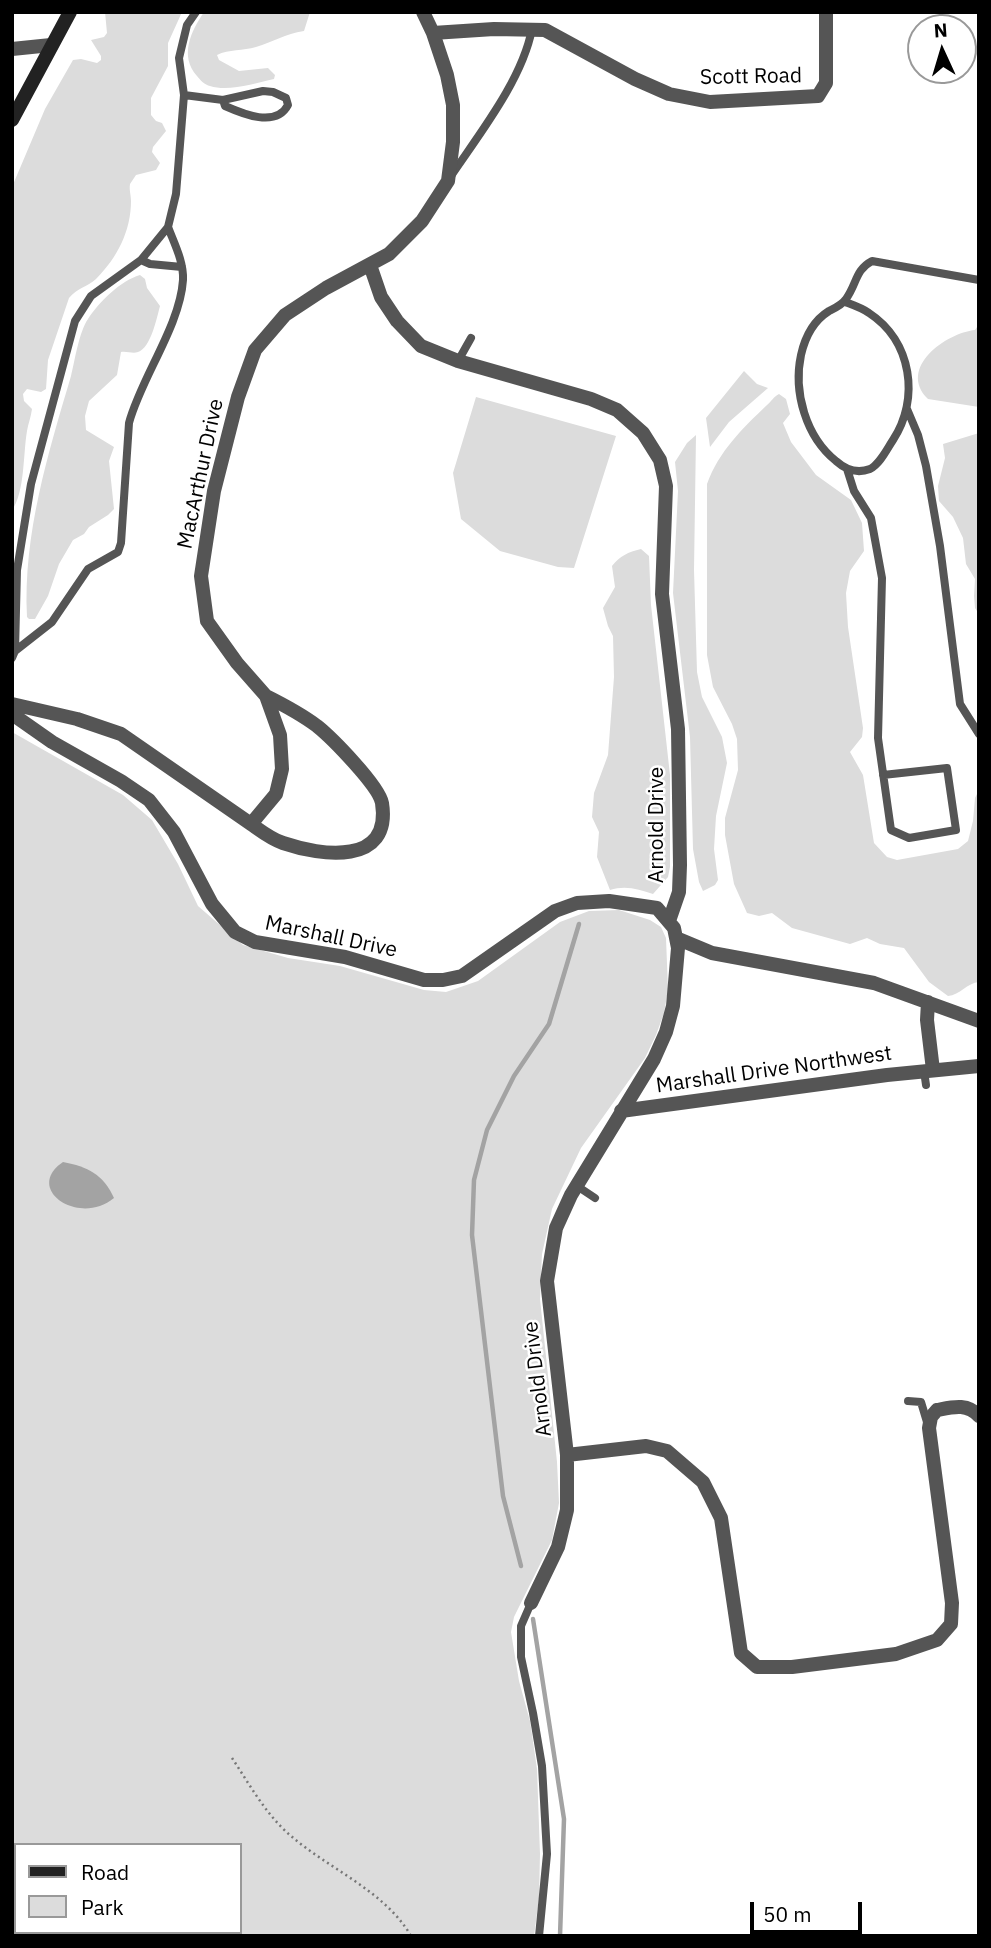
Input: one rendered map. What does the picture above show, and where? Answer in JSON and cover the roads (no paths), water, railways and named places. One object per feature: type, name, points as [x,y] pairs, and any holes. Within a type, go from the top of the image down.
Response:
[{"type":"street","points":[[12,120],[70,12]]},
{"type":"street","name":"MacArthur Drive","points":[[251,824],[276,794],[282,769],[280,735],[266,696],[237,663],[207,621],[201,576],[214,491],[238,397],[255,350],[285,315],[326,288],[389,254],[422,221],[448,181],[453,142],[453,105],[447,75],[423,12]]},
{"type":"street","name":"Scott Road","points":[[532,29],[544,30],[635,79],[669,94],[710,102],[818,96],[827,83],[826,12]]},
{"type":"street","points":[[433,33],[532,29]]},
{"type":"street","points":[[12,49],[51,45]]},
{"type":"street","name":"Arnold Drive","points":[[370,265],[381,297],[397,321],[421,346],[458,361],[591,399],[617,410],[643,433],[660,460],[666,486],[662,594],[678,729],[679,892],[669,921],[674,928],[678,948],[673,1006],[666,1032],[654,1059],[577,1186],[556,1228],[548,1281],[568,1455],[567,1510],[558,1547],[531,1603]]},
{"type":"street","points":[[12,704],[77,719],[121,734],[262,833],[282,843],[349,854],[373,841],[383,817],[382,800],[352,761],[319,727],[266,696]]},
{"type":"street","name":"Marshall Drive","points":[[12,714],[149,800],[174,832],[212,904],[235,932],[255,942],[345,957],[424,980],[443,980],[462,976],[555,911],[577,903],[609,901],[657,908],[669,921]]},
{"type":"street","points":[[676,938],[712,953],[874,983],[979,1021]]},
{"type":"street","points":[[928,1002],[928,1075],[970,1071]]},
{"type":"street","name":"Marshall Drive Northwest","points":[[621,1111],[928,1075]]},
{"type":"street","points":[[568,1455],[646,1446],[667,1451],[703,1482],[721,1518],[741,1653],[757,1667],[792,1667],[896,1654],[937,1640],[951,1624],[952,1603],[929,1428],[937,1409],[957,1406],[969,1409]]},
{"type":"lane","points":[[14,654],[17,570],[31,484],[75,321],[91,296],[142,260],[169,227],[176,194],[184,95],[180,58],[187,25],[196,12]]},
{"type":"lane","points":[[448,181],[489,122],[528,46],[532,29]]},
{"type":"lane","points":[[184,95],[223,100],[247,93],[273,92],[286,98],[288,106],[275,117],[264,117],[238,112],[225,106],[223,100]]},
{"type":"lane","points":[[14,654],[52,622],[88,569],[118,552],[124,521],[129,423],[134,404],[170,325],[183,279],[182,267],[169,227]]},
{"type":"lane","points":[[142,260],[150,264],[182,267]]},
{"type":"lane","points":[[845,302],[869,313],[897,342],[906,363],[911,387],[899,430],[873,467],[854,471],[830,456],[813,436],[805,418],[799,381],[800,361],[809,332],[824,315],[845,302],[862,267],[872,261],[979,280]]},
{"type":"lane","points":[[458,361],[471,338]]},
{"type":"lane","points":[[907,409],[918,435],[929,479],[960,704],[979,734]]},
{"type":"lane","points":[[847,469],[854,491],[871,518],[881,578],[878,738],[883,775],[891,830],[909,838],[956,830],[947,768],[883,775]]},
{"type":"lane","points":[[577,1186],[595,1198]]},
{"type":"lane","points":[[908,1401],[921,1402],[929,1428]]},
{"type":"lane","points":[[531,1603],[521,1626],[521,1657],[542,1766],[547,1854],[539,1936]]},
{"type":"waterway","points":[[521,1566],[503,1496],[472,1235],[474,1180],[487,1130],[514,1076],[549,1024],[579,924]]},
{"type":"waterway","points":[[533,1619],[564,1819],[560,1936]]}]
